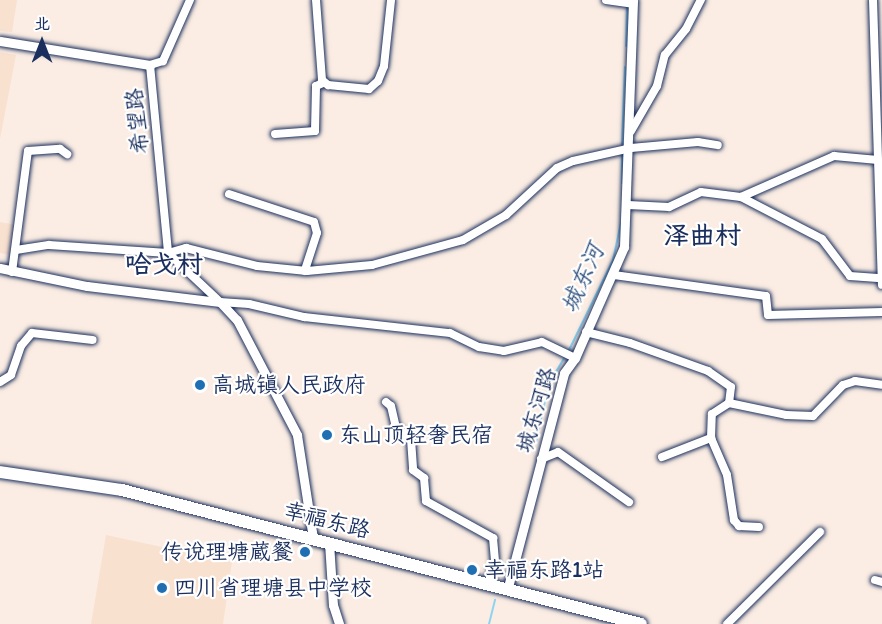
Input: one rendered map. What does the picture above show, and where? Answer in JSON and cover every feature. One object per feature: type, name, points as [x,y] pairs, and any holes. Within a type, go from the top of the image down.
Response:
[{"type":"main road","name":"幸福东路","points":[[0,472],[122,490],[508,587],[615,620],[641,624]]},
{"type":"street","points":[[150,65],[163,61],[190,0]]},
{"type":"street","points":[[316,0],[323,83]]},
{"type":"street","points":[[274,134],[315,131],[316,86],[323,83],[366,89],[375,86],[384,66],[391,0]]},
{"type":"street","points":[[606,0],[633,2]]},
{"type":"street","points":[[631,131],[657,86],[665,55],[686,29],[701,0]]},
{"type":"street","points":[[873,0],[882,285]]},
{"type":"street","name":"城东河路","points":[[508,587],[570,354],[586,332],[614,275],[624,247],[628,206],[628,148],[631,131],[633,2]]},
{"type":"street","name":"希望路","points":[[0,41],[150,65],[168,253]]},
{"type":"street","points":[[16,250],[50,245],[168,253],[186,248],[257,266],[305,271],[372,265],[463,240],[506,215],[557,168],[628,148],[698,142],[718,145]]},
{"type":"street","points":[[12,272],[28,151],[60,149],[67,154]]},
{"type":"street","points":[[741,197],[834,156],[878,160]]},
{"type":"street","points":[[628,206],[669,207],[701,192],[741,197],[822,239],[850,276],[881,278]]},
{"type":"street","points":[[229,194],[314,222],[317,233],[305,271]]},
{"type":"street","points":[[168,253],[237,320],[297,435],[314,538]]},
{"type":"street","points":[[0,268],[12,272],[220,302],[249,304],[313,318],[450,333],[479,347],[504,351],[535,341],[570,354]]},
{"type":"street","points":[[614,275],[766,296],[768,315],[882,312]]},
{"type":"street","points":[[586,332],[630,343],[708,371],[731,387],[729,403]]},
{"type":"street","points":[[0,382],[10,375],[21,346],[32,333],[93,340]]},
{"type":"street","points":[[759,527],[740,526],[734,520],[727,475],[711,438],[712,414],[729,403],[786,415],[813,416],[843,385],[855,381],[882,385]]},
{"type":"street","points":[[386,402],[391,406],[396,428],[411,439],[413,470],[424,478],[426,501],[493,538],[495,562],[488,583]]},
{"type":"street","points":[[662,457],[711,438]]},
{"type":"street","points":[[541,459],[558,452],[629,502]]},
{"type":"street","points":[[728,624],[820,532]]},
{"type":"street","points":[[329,542],[333,605],[339,624]]},
{"type":"shaded area","points":[[0,0],[17,0],[12,32],[0,31]]},
{"type":"shaded area","points":[[0,52],[16,55],[0,139]]},
{"type":"shaded area","points":[[0,222],[16,225],[10,255],[0,253]]},
{"type":"shaded area","name":"四川省理塘县中学校","points":[[106,535],[232,562],[223,624],[91,624]]},
{"type":"waterway","name":"城东河","points":[[626,46],[627,6]]},
{"type":"waterway","name":"城东河","points":[[622,144],[625,67]]},
{"type":"waterway","name":"城东河","points":[[622,153],[622,183]]},
{"type":"waterway","name":"城东河","points":[[568,352],[613,260],[621,222]]},
{"type":"waterway","name":"城东河","points":[[554,375],[565,357]]},
{"type":"waterway","name":"城东河","points":[[536,442],[547,392]]},
{"type":"waterway","name":"城东河","points":[[489,624],[495,600]]},
{"type":"place","name":"高城镇人民政府","points":[[200,385]]},
{"type":"place","name":"东山顶轻奢民宿","points":[[327,435]]},
{"type":"place","name":"传说理塘蔵餐","points":[[305,552]]},
{"type":"place","name":"幸福东路1站","points":[[472,570]]},
{"type":"place","name":"四川省理塘县中学校","points":[[162,588]]},
{"type":"district","name":"泽曲村","points":[[702,236]]},
{"type":"district","name":"哈戈村","points":[[164,265]]}]
